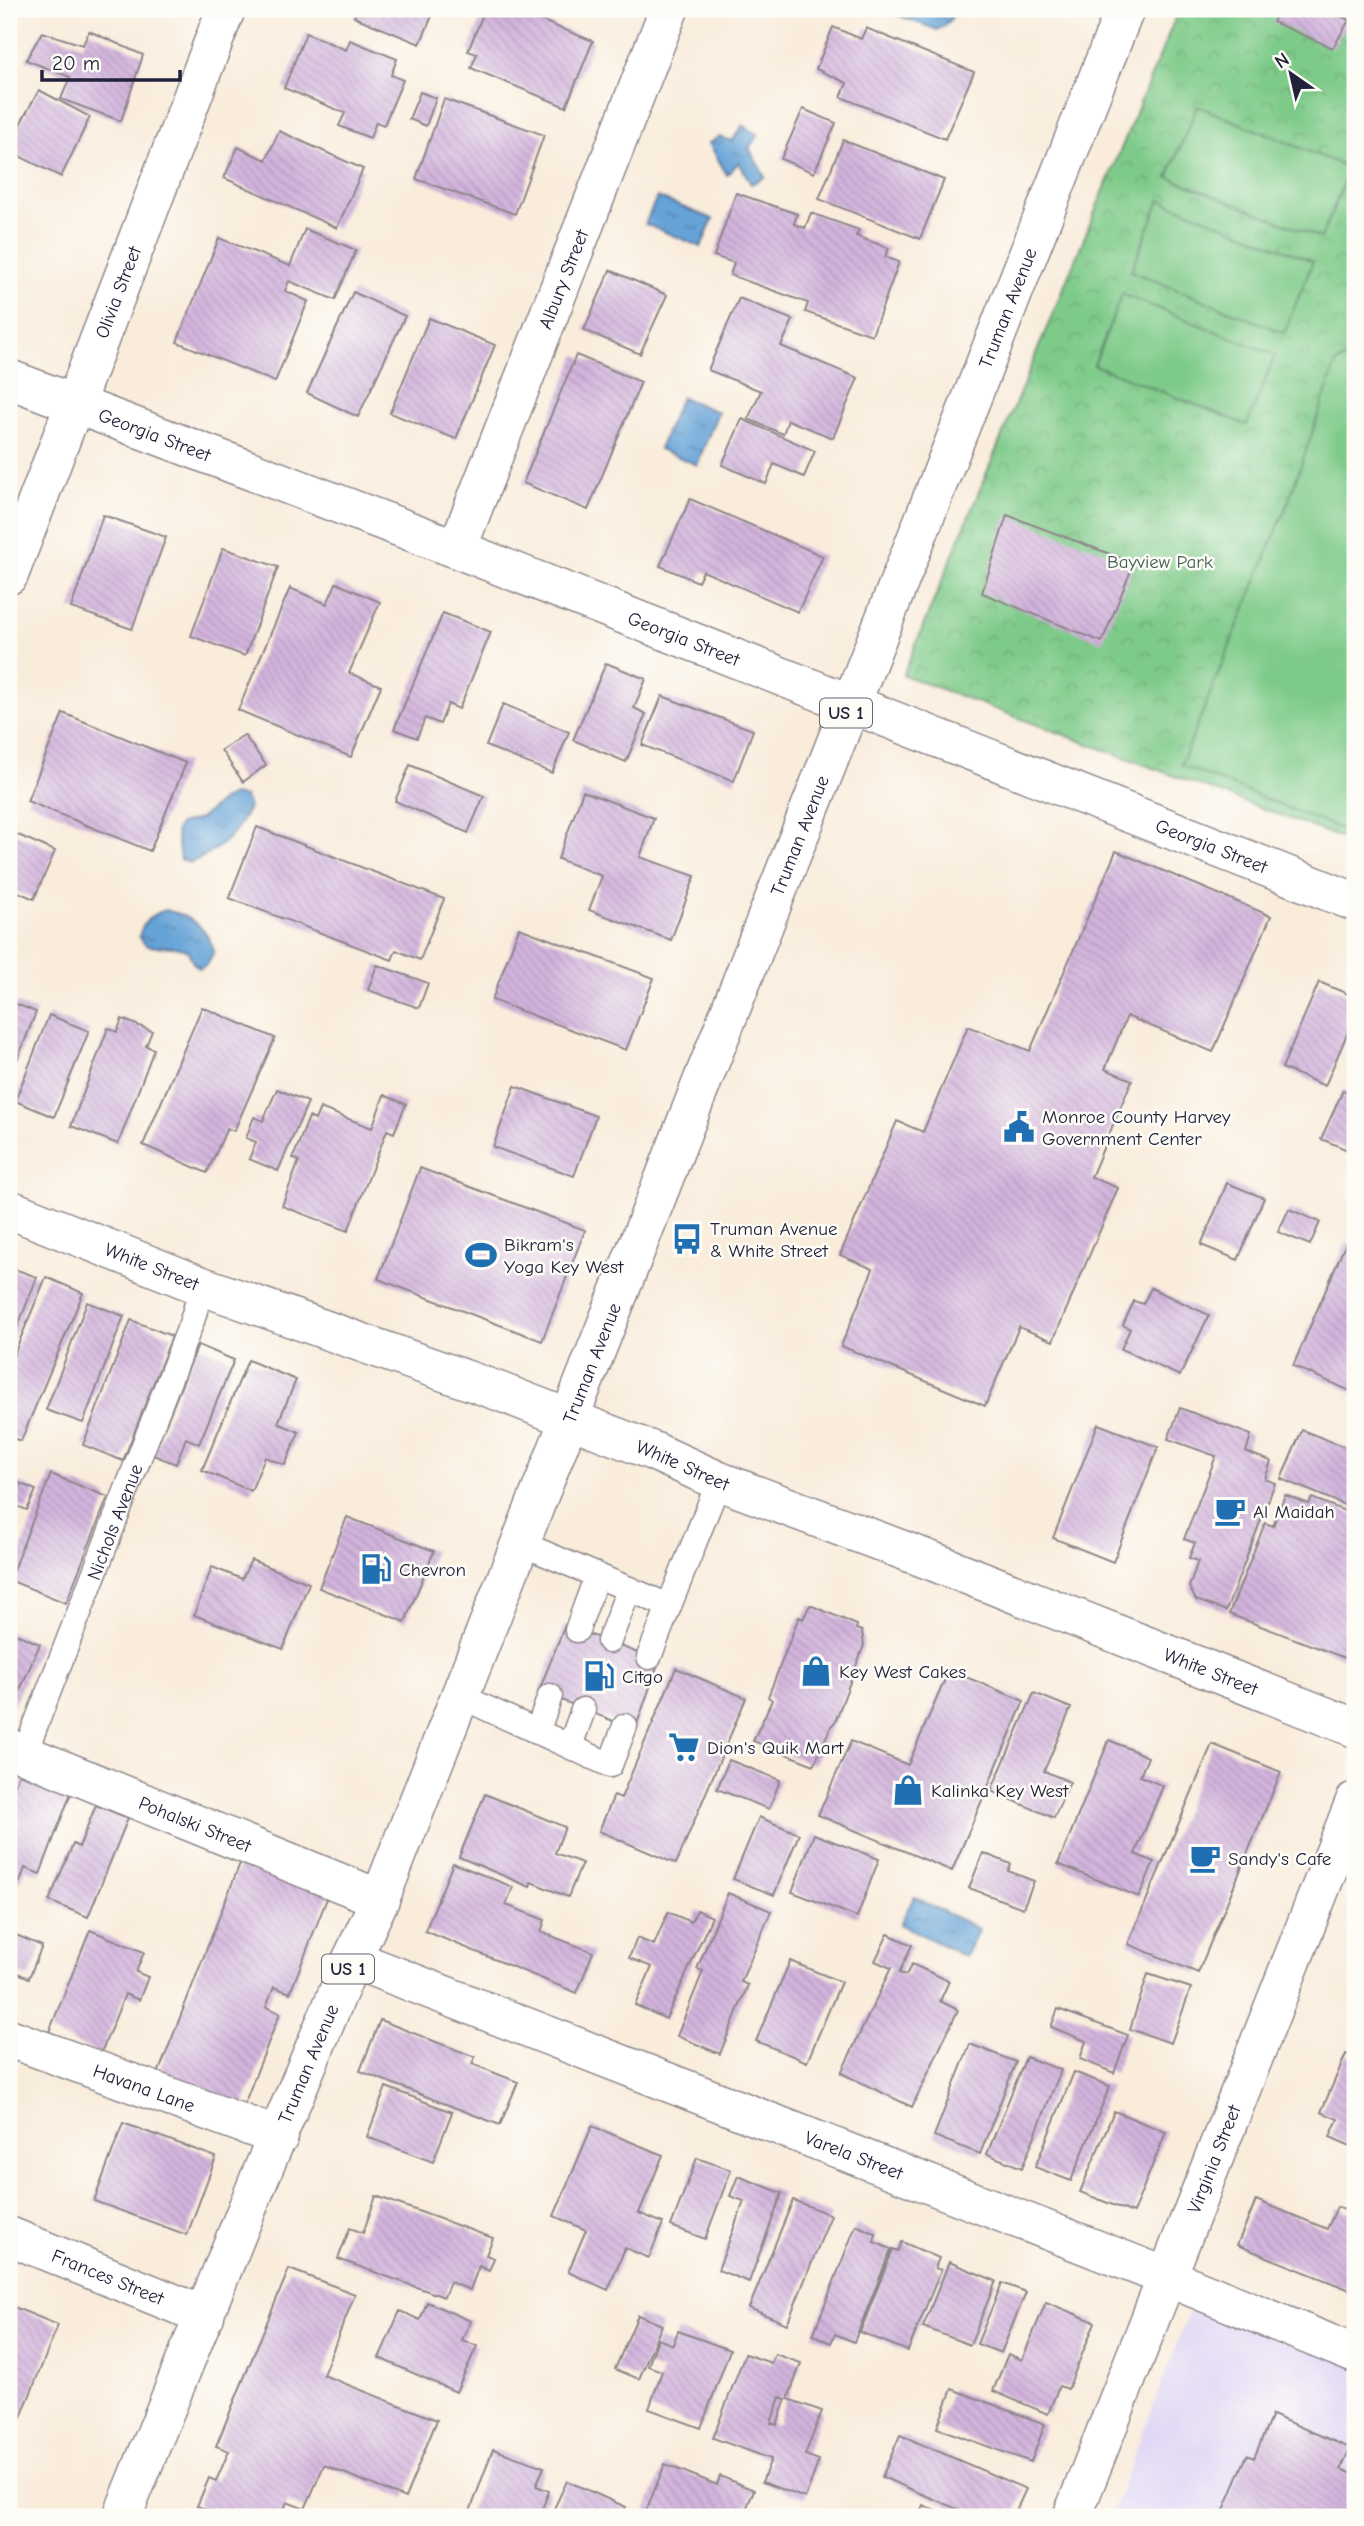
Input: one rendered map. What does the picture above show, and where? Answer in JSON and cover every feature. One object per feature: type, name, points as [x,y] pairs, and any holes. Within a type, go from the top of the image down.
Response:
[{"type":"street","name":"Olivia Street","points":[[9,575],[226,9]]},
{"type":"street","name":"Albury Street","points":[[457,549],[669,9]]},
{"type":"street","name":"Truman Avenue","points":[[122,2517],[352,1959],[380,1899],[1125,9]]},
{"type":"street","name":"Georgia Street","points":[[9,379],[457,549],[1355,902]]},
{"type":"street","name":"White Street","points":[[9,1209],[202,1286],[569,1418],[719,1481],[937,1563],[1355,1728]]},
{"type":"street","name":"Pohalski Street","points":[[17,1751],[380,1899]]},
{"type":"street","name":"Virginia Street","points":[[1072,2517],[1355,1801]]},
{"type":"street","name":"Varela Street","points":[[352,1959],[1167,2277],[1355,2354]]},
{"type":"street","name":"Havana Lane","points":[[9,2038],[279,2137]]},
{"type":"street","name":"Frances Street","points":[[9,2236],[205,2316]]},
{"type":"lane","name":"Nichols Avenue","points":[[17,1751],[191,1321],[202,1286]]},
{"type":"lane","points":[[649,1657],[719,1481]]},
{"type":"lane","points":[[520,1543],[669,1606]]},
{"type":"lane","points":[[577,1630],[597,1575]]},
{"type":"lane","points":[[609,1641],[629,1589]]},
{"type":"lane","points":[[460,1696],[610,1765],[625,1726]]},
{"type":"lane","points":[[537,1732],[550,1696]]},
{"type":"lane","points":[[570,1746],[583,1710]]},
{"type":"shaded area","points":[[1194,2300],[1355,2365],[1355,2517],[1110,2517]]},
{"type":"green space","name":"Bayview Park","points":[[1179,9],[1355,9],[1355,843],[903,675]]},
{"type":"green space","points":[[1197,106],[1350,168],[1321,238],[1168,177]]},
{"type":"green space","points":[[1160,200],[1313,261],[1284,333],[1131,271]]},
{"type":"green space","points":[[1122,294],[1275,355],[1247,425],[1094,365]]},
{"type":"green space","points":[[1355,354],[1355,835],[1181,765],[1289,500],[1336,363]]},
{"type":"water","points":[[890,9],[953,9],[953,13],[950,20],[937,30],[892,13]]},
{"type":"water","points":[[743,125],[758,135],[749,148],[765,177],[751,184],[739,162],[727,175],[709,143],[719,137],[732,141]]},
{"type":"water","points":[[657,197],[713,219],[701,247],[645,224]]},
{"type":"water","points":[[681,397],[718,412],[697,465],[659,449]]},
{"type":"water","points":[[233,795],[245,797],[249,807],[239,826],[226,841],[200,858],[190,863],[180,859],[176,832],[179,824],[200,819],[222,800]]},
{"type":"water","points":[[165,910],[196,923],[207,936],[214,952],[207,964],[200,969],[193,963],[188,951],[147,946],[139,938],[142,927],[148,920]]},
{"type":"water","points":[[914,1897],[979,1929],[965,1956],[900,1924]]},
{"type":"building","points":[[358,9],[435,9],[420,44],[354,17]]},
{"type":"building","points":[[485,9],[512,9],[593,41],[566,107],[471,68],[477,54],[468,51]]},
{"type":"building","points":[[1279,9],[1324,9],[1349,20],[1333,48],[1273,22]]},
{"type":"building","points":[[833,27],[861,39],[866,28],[974,72],[945,139],[841,97],[847,83],[816,69]]},
{"type":"building","points":[[89,31],[143,55],[121,121],[61,99],[70,77],[26,60],[42,32],[83,45]]},
{"type":"building","points":[[306,33],[346,50],[350,40],[397,59],[391,75],[403,80],[384,125],[376,122],[370,138],[339,126],[345,113],[284,88]]},
{"type":"building","points":[[39,90],[90,117],[61,177],[9,151],[9,144]]},
{"type":"building","points":[[420,92],[436,98],[426,126],[409,119]]},
{"type":"building","points":[[444,99],[544,135],[515,214],[416,179]]},
{"type":"building","points":[[803,109],[836,123],[814,173],[781,159]]},
{"type":"building","points":[[279,131],[363,169],[337,228],[224,178],[238,147],[266,160]]},
{"type":"building","points":[[843,140],[944,180],[920,239],[819,199]]},
{"type":"building","points":[[736,193],[797,214],[794,224],[805,228],[811,213],[859,230],[856,236],[889,248],[885,257],[899,262],[872,335],[805,312],[808,303],[730,275],[734,263],[714,256]]},
{"type":"building","points":[[305,229],[356,250],[335,300],[289,281],[285,291],[308,301],[275,382],[177,342],[219,238],[290,266]]},
{"type":"building","points":[[610,270],[667,295],[640,354],[584,330]]},
{"type":"building","points":[[353,292],[405,316],[358,417],[307,393]]},
{"type":"building","points":[[739,298],[793,320],[781,346],[858,378],[833,438],[788,420],[783,434],[748,419],[761,391],[708,370]]},
{"type":"building","points":[[429,318],[495,345],[456,439],[390,413]]},
{"type":"building","points":[[576,355],[641,382],[588,510],[523,483]]},
{"type":"building","points":[[742,419],[815,451],[804,477],[774,464],[766,484],[722,465]]},
{"type":"building","points":[[690,499],[823,556],[798,612],[703,571],[698,582],[660,566]]},
{"type":"building","points":[[103,515],[166,537],[132,629],[71,608]]},
{"type":"building","points":[[1007,515],[1134,563],[1102,642],[982,593]]},
{"type":"building","points":[[223,548],[278,567],[245,656],[191,636]]},
{"type":"building","points":[[336,583],[380,602],[349,673],[381,686],[351,757],[238,710],[290,588],[327,604]]},
{"type":"building","points":[[443,613],[491,632],[459,709],[448,704],[440,724],[425,718],[417,738],[394,729]]},
{"type":"building","points":[[606,663],[646,679],[634,708],[646,714],[626,762],[573,740]]},
{"type":"building","points":[[662,696],[753,730],[734,781],[642,745]]},
{"type":"building","points":[[503,704],[569,732],[552,773],[486,746]]},
{"type":"building","points":[[63,713],[186,763],[150,851],[27,801]]},
{"type":"building","points":[[244,735],[266,765],[243,782],[221,750]]},
{"type":"building","points":[[410,765],[484,796],[468,833],[395,801]]},
{"type":"building","points":[[583,791],[654,818],[640,857],[695,876],[671,940],[589,910],[602,876],[558,859]]},
{"type":"building","points":[[257,827],[444,899],[420,960],[396,950],[392,960],[229,898]]},
{"type":"building","points":[[9,831],[55,851],[34,899],[9,888]]},
{"type":"building","name":"Monroe County Harvey Government Center","points":[[1116,851],[1271,916],[1213,1052],[1127,1016],[1105,1069],[1132,1080],[1091,1177],[1118,1188],[1053,1341],[1019,1327],[985,1406],[841,1346],[873,1269],[840,1255],[897,1121],[923,1132],[968,1026],[1030,1051]]},
{"type":"building","points":[[519,928],[654,978],[626,1050],[492,1000]]},
{"type":"building","points":[[377,965],[428,983],[419,1008],[368,990]]},
{"type":"building","points":[[1319,982],[1355,997],[1355,1015],[1325,1086],[1282,1068]]},
{"type":"building","points":[[9,1001],[36,1012],[9,1081]]},
{"type":"building","points":[[202,1007],[275,1038],[234,1131],[227,1128],[207,1173],[143,1145]]},
{"type":"building","points":[[49,1015],[89,1031],[54,1117],[15,1101]]},
{"type":"building","points":[[122,1019],[152,1031],[146,1046],[154,1049],[118,1144],[71,1126],[108,1028],[117,1032]]},
{"type":"building","points":[[515,1086],[596,1116],[574,1176],[493,1147]]},
{"type":"building","points":[[1355,1087],[1355,1153],[1321,1139],[1343,1090],[1352,1094]]},
{"type":"building","points":[[277,1089],[308,1102],[278,1171],[249,1159],[256,1142],[246,1138],[254,1117],[263,1121]]},
{"type":"building","points":[[384,1095],[406,1104],[394,1133],[387,1130],[348,1231],[282,1206],[299,1161],[293,1158],[309,1117],[315,1120],[320,1108],[372,1128]]},
{"type":"building","name":"Bikram's Yoga Key West","points":[[420,1168],[585,1230],[542,1341],[378,1279]]},
{"type":"building","points":[[1227,1183],[1264,1198],[1238,1260],[1201,1245]]},
{"type":"building","points":[[1289,1209],[1320,1222],[1310,1245],[1278,1232]]},
{"type":"building","points":[[1346,1243],[1355,1247],[1355,1393],[1293,1366]]},
{"type":"building","points":[[9,1267],[37,1277],[9,1349]]},
{"type":"building","points":[[46,1277],[83,1293],[21,1441],[9,1437],[9,1366]]},
{"type":"building","points":[[1151,1288],[1209,1315],[1180,1376],[1121,1349],[1130,1329],[1123,1325],[1134,1301],[1143,1304]]},
{"type":"building","points":[[87,1302],[124,1316],[83,1423],[46,1410]]},
{"type":"building","points":[[131,1320],[172,1336],[123,1461],[83,1445]]},
{"type":"building","points":[[198,1345],[234,1360],[199,1444],[186,1438],[176,1464],[153,1455]]},
{"type":"building","points":[[248,1360],[296,1380],[278,1423],[299,1432],[285,1465],[265,1457],[251,1491],[202,1470]]},
{"type":"building","name":"Al Maidah","points":[[1180,1408],[1251,1435],[1246,1452],[1271,1461],[1265,1479],[1275,1483],[1226,1611],[1196,1600],[1189,1587],[1198,1561],[1189,1558],[1195,1543],[1184,1539],[1216,1456],[1168,1439]]},
{"type":"building","points":[[1098,1424],[1158,1447],[1113,1562],[1053,1538]]},
{"type":"building","points":[[1302,1430],[1355,1451],[1355,1509],[1281,1479]]},
{"type":"building","points":[[51,1474],[108,1497],[66,1603],[9,1580]]},
{"type":"building","points":[[14,1481],[36,1490],[27,1510],[9,1503],[9,1493]]},
{"type":"building","points":[[1285,1495],[1309,1504],[1312,1498],[1355,1515],[1355,1647],[1350,1660],[1229,1614],[1265,1523],[1273,1526]]},
{"type":"building","name":"Chevron","points":[[347,1517],[434,1551],[405,1622],[319,1588]]},
{"type":"building","points":[[251,1560],[309,1583],[283,1649],[194,1615],[212,1567],[242,1579]]},
{"type":"building","name":"Key West Cakes","points":[[810,1605],[857,1625],[856,1629],[862,1631],[864,1645],[835,1722],[814,1765],[753,1741],[772,1700],[768,1697],[799,1617],[803,1619]]},
{"type":"building","name":"Citgo","points":[[565,1625],[659,1661],[635,1730],[539,1691]]},
{"type":"building","points":[[9,1631],[40,1644],[9,1715]]},
{"type":"building","name":"Dion's Quik Mart","points":[[676,1668],[746,1698],[676,1864],[599,1831],[614,1795],[621,1798]]},
{"type":"building","name":"Kalinka Key West","points":[[949,1670],[1024,1701],[952,1871],[818,1815],[851,1741],[908,1765]]},
{"type":"building","points":[[1034,1693],[1071,1708],[1044,1771],[1070,1782],[1054,1818],[991,1791]]},
{"type":"building","points":[[1109,1740],[1148,1757],[1140,1776],[1163,1786],[1135,1854],[1154,1862],[1139,1897],[1058,1864]]},
{"type":"building","name":"Sandy's Cafe","points":[[1212,1744],[1281,1772],[1198,1973],[1128,1944]]},
{"type":"building","points":[[729,1760],[780,1780],[769,1809],[717,1789]]},
{"type":"building","points":[[19,1774],[71,1793],[40,1874],[25,1868],[20,1882],[9,1877],[9,1800]]},
{"type":"building","points":[[485,1794],[565,1827],[555,1853],[582,1863],[568,1897],[531,1882],[530,1887],[459,1857]]},
{"type":"building","points":[[96,1805],[128,1818],[88,1917],[49,1901],[73,1844],[79,1847]]},
{"type":"building","points":[[759,1817],[799,1834],[774,1895],[733,1879]]},
{"type":"building","points":[[814,1834],[879,1859],[857,1917],[792,1892]]},
{"type":"building","points":[[244,1853],[331,1888],[290,1993],[274,1987],[266,2007],[280,2013],[243,2107],[158,2074]]},
{"type":"building","points":[[983,1853],[1011,1864],[1008,1871],[1034,1881],[1023,1908],[969,1888]]},
{"type":"building","points":[[453,1863],[513,1887],[506,1905],[545,1920],[541,1932],[593,1952],[577,1993],[425,1931]]},
{"type":"building","points":[[728,1893],[771,1911],[741,1982],[748,1985],[720,2054],[677,2036],[703,1971],[697,1969]]},
{"type":"building","points":[[697,1910],[712,1917],[666,2019],[635,2005],[652,1967],[629,1958],[637,1938],[654,1945],[668,1912],[691,1922]]},
{"type":"building","points":[[90,1930],[144,1952],[136,1972],[148,1977],[139,2000],[125,1994],[101,2053],[49,2032]]},
{"type":"building","points":[[9,1932],[42,1946],[29,1978],[9,1969]]},
{"type":"building","points":[[888,1934],[912,1945],[899,1973],[906,1975],[912,1964],[949,1981],[940,2001],[958,2010],[912,2107],[841,2073],[891,1968],[875,1961]]},
{"type":"building","points":[[790,1961],[841,1982],[807,2062],[756,2041]]},
{"type":"building","points":[[1148,1974],[1191,1988],[1171,2043],[1130,2029]]},
{"type":"building","points":[[1058,2009],[1128,2035],[1114,2073],[1080,2059],[1086,2041],[1051,2027]]},
{"type":"building","points":[[380,2020],[475,2057],[472,2064],[518,2082],[500,2125],[360,2071]]},
{"type":"building","points":[[970,2044],[1016,2062],[980,2154],[934,2136]]},
{"type":"building","points":[[1346,2054],[1355,2057],[1355,2148],[1330,2137],[1338,2119],[1321,2112]]},
{"type":"building","points":[[1026,2057],[1061,2070],[1022,2168],[987,2154]]},
{"type":"building","points":[[1074,2072],[1110,2086],[1071,2181],[1035,2167]]},
{"type":"building","points":[[386,2087],[452,2112],[433,2162],[367,2137]]},
{"type":"building","points":[[1114,2111],[1166,2132],[1133,2213],[1080,2192]]},
{"type":"building","points":[[123,2123],[216,2157],[187,2235],[94,2201]]},
{"type":"building","points":[[592,2126],[663,2155],[639,2213],[663,2223],[649,2258],[625,2248],[608,2290],[568,2272],[586,2230],[554,2216]]},
{"type":"building","points":[[697,2158],[731,2170],[705,2239],[671,2226]]},
{"type":"building","points":[[738,2176],[782,2193],[749,2282],[718,2270],[744,2201],[730,2196]]},
{"type":"building","points":[[376,2196],[493,2238],[486,2255],[494,2258],[489,2271],[479,2266],[470,2290],[450,2282],[444,2297],[338,2259],[350,2228],[363,2233]]},
{"type":"building","points":[[793,2200],[831,2215],[787,2324],[749,2308]]},
{"type":"building","points":[[1256,2200],[1327,2229],[1337,2207],[1355,2214],[1355,2292],[1237,2245]]},
{"type":"building","points":[[856,2225],[876,2234],[874,2242],[891,2249],[854,2342],[835,2334],[831,2343],[813,2335]]},
{"type":"building","points":[[902,2242],[939,2258],[935,2268],[941,2270],[908,2351],[860,2332],[893,2249],[898,2251]]},
{"type":"building","points":[[949,2262],[996,2281],[970,2345],[923,2327]]},
{"type":"building","points":[[289,2269],[355,2294],[323,2375],[437,2420],[405,2498],[324,2465],[305,2509],[287,2502],[281,2517],[225,2517],[197,2506],[209,2478],[216,2481],[229,2451],[216,2446]]},
{"type":"building","points":[[1002,2283],[1026,2292],[1001,2353],[977,2344]]},
{"type":"building","points":[[427,2302],[471,2321],[462,2340],[477,2346],[456,2392],[379,2358],[400,2311],[420,2320]]},
{"type":"building","points":[[1046,2302],[1095,2322],[1068,2389],[1059,2386],[1048,2414],[993,2391],[1008,2354],[1022,2360]]},
{"type":"building","points":[[9,2305],[58,2325],[9,2447]]},
{"type":"building","points":[[638,2315],[662,2325],[639,2379],[615,2369]]},
{"type":"building","points":[[678,2331],[730,2350],[701,2428],[649,2409],[662,2371],[648,2366],[658,2339],[673,2345]]},
{"type":"building","points":[[745,2354],[771,2363],[775,2354],[801,2363],[788,2399],[822,2411],[805,2455],[819,2460],[805,2498],[762,2482],[771,2459],[713,2438]],"holes":[[[780,2397],[786,2399],[777,2425],[771,2423]]]},
{"type":"building","points":[[952,2389],[1045,2424],[1031,2462],[937,2428]]},
{"type":"building","points":[[1272,2415],[1350,2448],[1341,2469],[1355,2475],[1355,2517],[1221,2517],[1247,2455],[1254,2458]]},
{"type":"building","points":[[900,2435],[1026,2489],[1013,2517],[976,2517],[882,2477]]},
{"type":"building","points":[[493,2449],[544,2467],[536,2486],[549,2491],[539,2517],[468,2517]]},
{"type":"building","points":[[665,2464],[717,2485],[720,2476],[754,2490],[743,2517],[644,2516]]},
{"type":"building","points":[[567,2481],[626,2507],[621,2517],[550,2517]]},
{"type":"building","points":[[923,2505],[951,2517],[918,2517]]},
{"type":"place","name":"Monroe County Harvey Government Center","points":[[1019,1127]]},
{"type":"place","name":"Truman Avenue & White Street","points":[[687,1239]]},
{"type":"place","name":"Bikram's Yoga Key West","points":[[481,1255]]},
{"type":"place","name":"Al Maidah","points":[[1230,1511]]},
{"type":"place","name":"Chevron","points":[[376,1569]]},
{"type":"place","name":"Key West Cakes","points":[[816,1671]]},
{"type":"place","name":"Citgo","points":[[599,1676]]},
{"type":"place","name":"Dion's Quik Mart","points":[[684,1747]]},
{"type":"place","name":"Kalinka Key West","points":[[908,1790]]},
{"type":"place","name":"Sandy's Cafe","points":[[1205,1858]]}]
